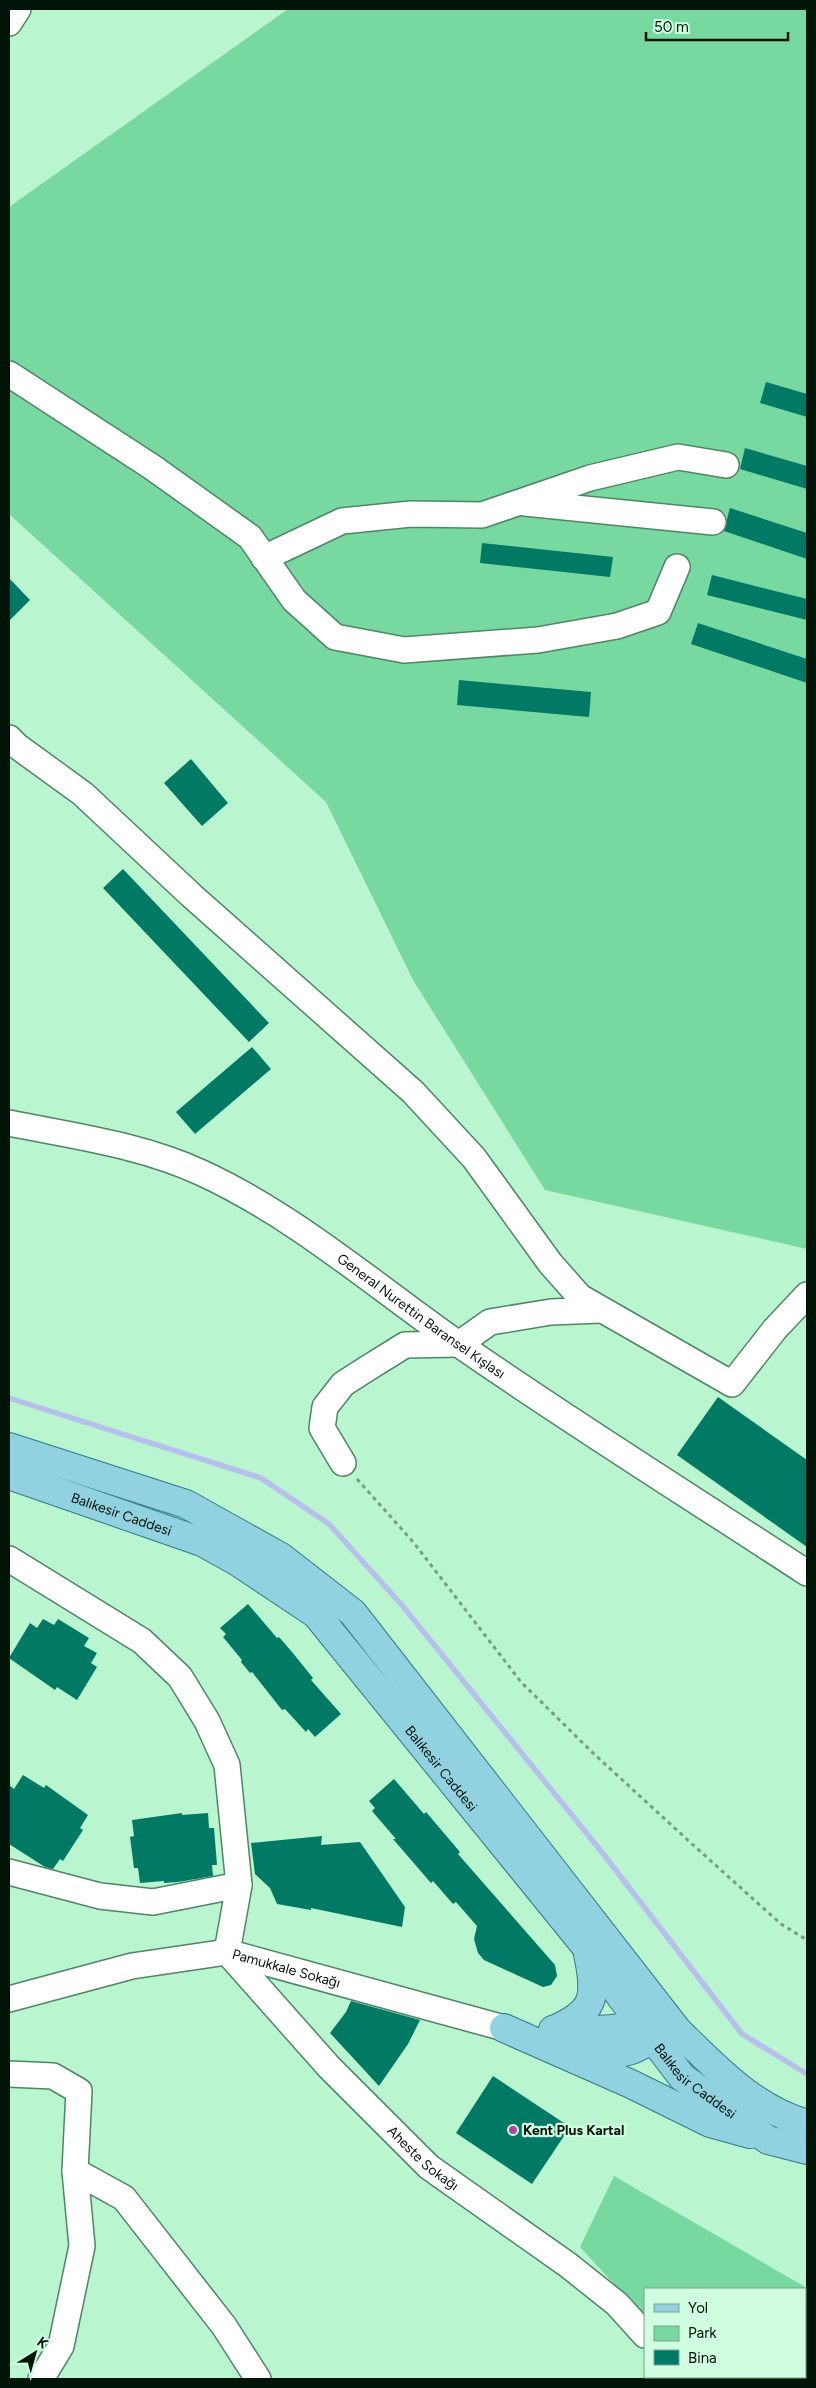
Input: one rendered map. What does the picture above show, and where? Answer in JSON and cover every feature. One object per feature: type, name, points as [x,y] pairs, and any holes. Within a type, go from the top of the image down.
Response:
[{"type":"main road","name":"Balıkesir Caddesi","points":[[9,1447],[186,1504],[281,1557],[353,1613],[652,2022],[682,2077],[768,2140],[807,2150]]},
{"type":"main road","name":"Balıkesir Caddesi","points":[[9,1474],[202,1542],[238,1562],[316,1614],[587,1948],[652,2022],[678,2030],[731,2083],[796,2121]]},
{"type":"main road","points":[[555,2040],[582,2014],[592,1999],[594,1981],[587,1948]]},
{"type":"main road","points":[[555,2040],[652,2022]]},
{"type":"main road","points":[[504,2028],[555,2040],[710,2123],[768,2140]]},
{"type":"street","points":[[9,23],[18,9]]},
{"type":"street","points":[[9,374],[152,467],[250,537],[294,600],[335,638],[404,650],[538,640],[617,626],[658,612],[677,567]]},
{"type":"street","points":[[264,558],[342,521],[412,514],[482,515],[590,478],[678,457],[726,465]]},
{"type":"street","points":[[518,502],[713,522]]},
{"type":"street","points":[[9,738],[17,746],[83,794],[206,909],[413,1092],[474,1158],[550,1263],[580,1297],[732,1384],[775,1329],[807,1295]]},
{"type":"street","name":"General Nurettin Baransel Kışlası","points":[[9,1123],[148,1153],[202,1173],[289,1223],[459,1344],[807,1573]]},
{"type":"street","points":[[343,1463],[322,1428],[326,1406],[342,1384],[406,1345],[459,1344],[490,1322],[551,1312],[600,1310]]},
{"type":"street","points":[[9,1559],[142,1641],[180,1677],[207,1721],[227,1765],[239,1885],[227,1952]]},
{"type":"street","points":[[9,1872],[100,1896],[154,1902],[239,1885]]},
{"type":"street","name":"Pamukkale Sokağı","points":[[9,1999],[132,1966],[227,1952],[504,2028]]},
{"type":"street","name":"Aheste Sokağı","points":[[227,1952],[330,2067],[429,2167],[575,2271],[617,2304],[644,2334]]},
{"type":"street","points":[[9,2074],[53,2076],[79,2091],[75,2170],[82,2246],[61,2346],[41,2379]]},
{"type":"street","points":[[75,2170],[124,2198],[224,2326],[258,2379]]},
{"type":"path","points":[[343,1463],[414,1543],[521,1682],[593,1753],[700,1851],[781,1924],[807,1940]]},
{"type":"green space","points":[[288,9],[807,9],[807,1249],[545,1190],[413,980],[326,802],[9,514],[9,207]]},
{"type":"green space","points":[[614,2176],[807,2288],[807,2379],[699,2378],[806,2378],[806,2288],[644,2288],[644,2317],[580,2247]]},
{"type":"building","points":[[766,382],[807,394],[807,417],[760,403]]},
{"type":"building","points":[[745,448],[807,466],[807,489],[740,469]]},
{"type":"building","points":[[730,508],[807,533],[807,559],[724,531]]},
{"type":"building","points":[[482,543],[613,557],[610,577],[480,563]]},
{"type":"building","points":[[712,575],[807,599],[807,620],[707,595]]},
{"type":"building","points":[[9,578],[30,600],[9,621]]},
{"type":"building","points":[[698,623],[807,659],[807,683],[691,644]]},
{"type":"building","points":[[459,680],[591,692],[589,717],[457,705]]},
{"type":"building","points":[[191,759],[228,803],[202,826],[164,783]]},
{"type":"building","points":[[123,869],[269,1023],[249,1042],[103,888]]},
{"type":"building","points":[[252,1047],[271,1069],[195,1134],[176,1112]]},
{"type":"building","points":[[718,1397],[807,1460],[807,1547],[677,1455]]},
{"type":"building","points":[[248,1604],[277,1638],[279,1637],[292,1652],[313,1678],[311,1680],[341,1714],[315,1737],[308,1729],[306,1732],[285,1709],[282,1710],[252,1672],[250,1673],[241,1662],[242,1660],[223,1637],[226,1634],[220,1628]]},
{"type":"building","points":[[43,1619],[54,1625],[58,1619],[89,1638],[84,1646],[97,1653],[91,1663],[97,1667],[77,1700],[57,1687],[55,1690],[9,1658],[30,1623],[37,1628]]},
{"type":"building","points":[[23,1775],[44,1788],[46,1785],[88,1815],[80,1828],[83,1830],[63,1861],[60,1859],[53,1869],[45,1867],[9,1844],[9,1785],[14,1789]]},
{"type":"building","points":[[394,1779],[424,1814],[426,1812],[460,1852],[458,1854],[555,1965],[557,1976],[551,1985],[543,1987],[484,1960],[478,1953],[474,1939],[477,1926],[456,1902],[453,1904],[433,1881],[431,1883],[393,1839],[396,1839],[372,1811],[375,1808],[369,1801]]},
{"type":"building","points":[[182,1813],[182,1815],[208,1813],[209,1828],[214,1828],[217,1865],[212,1865],[213,1876],[178,1882],[140,1883],[138,1868],[134,1868],[130,1837],[134,1836],[132,1820]]},
{"type":"building","points":[[322,1836],[321,1845],[360,1842],[405,1907],[402,1927],[311,1908],[311,1910],[277,1904],[270,1888],[255,1874],[251,1843]]},
{"type":"building","points":[[351,2001],[420,2020],[408,2044],[379,2086],[330,2033],[346,2012]]},
{"type":"building","name":"Kent Plus Kartal","points":[[493,2076],[570,2127],[532,2184],[456,2133]]},
{"type":"waterway","points":[[9,1398],[261,1478],[329,1524],[401,1604],[601,1851],[742,2034],[807,2074]]},
{"type":"place","name":"Kent Plus Kartal","points":[[513,2130]]}]
